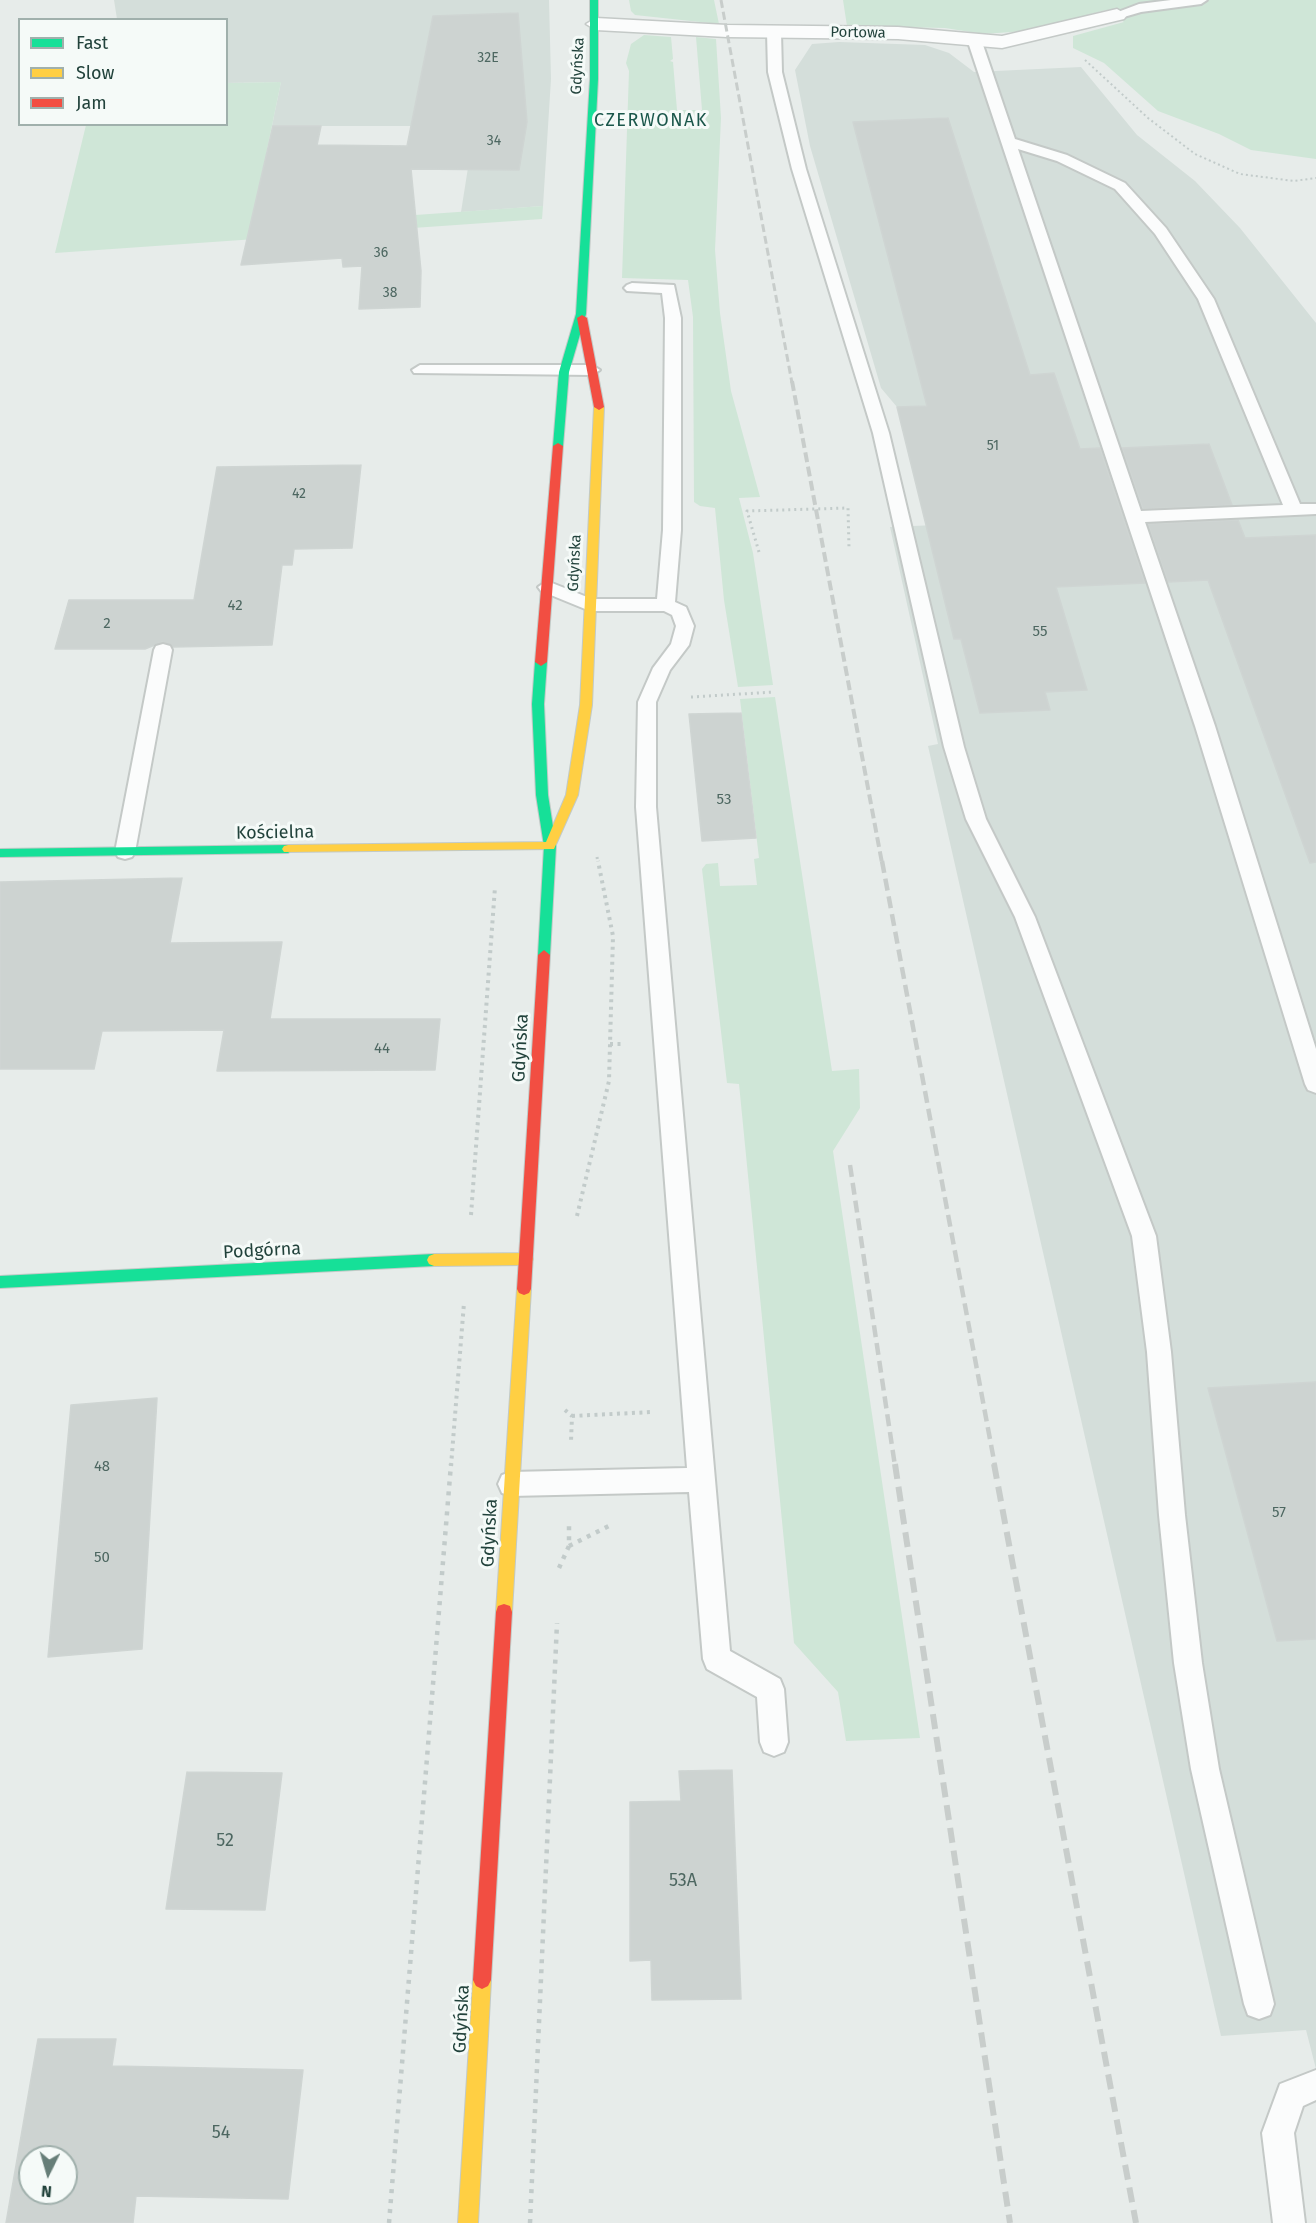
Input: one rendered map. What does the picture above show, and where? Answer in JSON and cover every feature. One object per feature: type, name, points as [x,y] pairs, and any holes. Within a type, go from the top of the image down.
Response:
[{"type":"main road","name":"Gdyńska","points":[[468,2223],[550,846],[542,795],[538,704],[564,372],[581,314],[596,24],[594,0]]},
{"type":"main road","name":"Gdyńska","points":[[550,846],[572,795],[586,705],[599,409],[581,314]]},
{"type":"main road","name":"Kościelna","points":[[0,854],[550,846]]},
{"type":"main road","name":"Podgórna","points":[[0,1282],[526,1259]]},
{"type":"street","name":"Portowa","points":[[596,24],[774,32],[898,33],[975,42],[1002,42],[1027,39],[1117,15]]},
{"type":"lane","points":[[1117,15],[1139,8],[1202,0]]},
{"type":"lane","points":[[774,32],[775,72],[780,94],[799,169],[881,433],[960,768],[976,819],[1025,917],[1144,1236],[1159,1352],[1172,1515],[1188,1663],[1205,1768],[1259,2004]]},
{"type":"lane","points":[[975,42],[1205,726],[1316,1084]]},
{"type":"lane","points":[[1008,142],[1062,158],[1120,186],[1161,231],[1206,299],[1294,510]]},
{"type":"lane","points":[[632,288],[669,288],[673,318],[672,530],[666,605]]},
{"type":"lane","points":[[420,370],[564,372],[592,370]]},
{"type":"lane","points":[[1135,517],[1316,509]]},
{"type":"lane","points":[[547,587],[590,605],[666,605],[680,611],[686,626],[680,645],[662,668],[647,702],[646,807],[717,1659],[770,1689],[774,1742]]},
{"type":"lane","points":[[125,852],[164,650]]},
{"type":"lane","points":[[511,1484],[701,1480]]},
{"type":"lane","points":[[1289,2223],[1278,2133],[1291,2095],[1316,2085]]},
{"type":"path","points":[[1075,57],[1085,60],[1099,71],[1148,118],[1195,154],[1240,174],[1294,181],[1316,178]]},
{"type":"path","points":[[759,552],[747,511],[848,507],[849,548]]},
{"type":"path","points":[[689,697],[774,692]]},
{"type":"path","points":[[389,2223],[468,1260],[498,847]]},
{"type":"path","points":[[576,1223],[609,1081],[613,936],[595,847]]},
{"type":"path","points":[[562,1408],[572,1416],[697,1409]]},
{"type":"path","points":[[559,1577],[559,1565],[569,1546],[572,1416]]},
{"type":"path","points":[[530,2223],[557,1613]]},
{"type":"shaded area","points":[[114,0],[549,0],[551,79],[543,206],[461,212],[470,155],[411,126],[321,126],[311,174],[262,174],[281,82],[228,83],[228,18],[117,18]]},
{"type":"shaded area","points":[[839,42],[925,45],[949,53],[974,72],[1081,67],[1137,135],[1195,181],[1240,228],[1316,323],[1316,2069],[1306,2030],[1221,2036],[928,746],[938,744],[890,527],[959,524],[918,493],[897,407],[881,388],[810,146],[795,70],[812,44]]},
{"type":"green space","points":[[629,0],[714,0],[719,24],[635,15],[631,11]]},
{"type":"green space","points":[[843,0],[1316,0],[1316,159],[1251,150],[1219,134],[1158,111],[1104,63],[1073,48],[1073,36],[1124,22],[1106,10],[1026,31],[983,34],[945,28],[847,26]]},
{"type":"green space","points":[[644,35],[671,37],[673,59],[670,61],[673,62],[677,110],[702,110],[696,37],[716,39],[721,118],[715,250],[720,313],[731,391],[760,497],[739,498],[753,553],[773,685],[738,687],[724,600],[715,508],[700,506],[694,502],[693,317],[688,280],[622,278],[629,71],[626,63],[631,44]]},
{"type":"green space","points":[[281,82],[262,174],[316,222],[543,206],[542,219],[55,253],[86,126],[228,126],[228,83]]},
{"type":"green space","points":[[775,697],[832,1071],[859,1069],[860,1108],[833,1151],[920,1738],[846,1741],[838,1692],[794,1643],[739,1084],[727,1083],[702,869],[706,864],[718,863],[720,886],[757,885],[754,859],[759,858],[740,699]]},
{"type":"building","points":[[518,13],[527,122],[519,170],[411,169],[421,271],[420,307],[359,309],[362,266],[343,267],[342,258],[241,265],[273,126],[321,126],[317,145],[407,146],[433,16]]},
{"type":"building","points":[[948,118],[1030,375],[1054,373],[1080,449],[1100,448],[1145,583],[1056,587],[1087,690],[1045,692],[1050,710],[980,713],[961,639],[954,639],[897,407],[927,406],[853,122]]},
{"type":"building","points":[[1209,444],[1232,505],[1143,509],[1122,448]]},
{"type":"building","points":[[361,465],[352,548],[294,549],[292,565],[282,565],[272,645],[173,647],[162,642],[145,649],[55,649],[69,600],[194,600],[217,467]]},
{"type":"building","points":[[1238,520],[1245,538],[1316,535],[1316,862],[1310,863],[1208,580],[1168,582],[1148,524]]},
{"type":"building","points":[[741,713],[756,838],[702,841],[689,714]]},
{"type":"building","points":[[182,878],[170,943],[282,942],[270,1019],[440,1019],[435,1070],[217,1071],[224,1030],[102,1031],[94,1069],[0,1069],[0,882]]},
{"type":"building","points":[[1316,1382],[1316,1639],[1277,1641],[1208,1388]]},
{"type":"building","points":[[157,1398],[142,1649],[48,1657],[71,1405]]},
{"type":"building","points":[[732,1770],[741,1999],[652,2000],[651,1960],[630,1961],[630,1802],[681,1801],[679,1771]]},
{"type":"building","points":[[187,1772],[282,1773],[265,1910],[166,1909]]},
{"type":"building","points":[[38,2039],[116,2039],[112,2066],[303,2070],[288,2199],[136,2196],[133,2223],[6,2223],[18,2154],[18,2205],[78,2205],[78,2145],[20,2145]]},
{"type":"railway","points":[[721,0],[792,383]]},
{"type":"railway","points":[[792,381],[882,863]]},
{"type":"railway","points":[[882,861],[995,1466]]},
{"type":"railway","points":[[850,1165],[895,1466]]},
{"type":"railway","points":[[895,1464],[1010,2223]]},
{"type":"railway","points":[[994,1464],[1136,2223]]},
{"type":"traffic: fast","points":[[558,446],[564,372],[581,314],[594,79],[594,0]]},
{"type":"traffic: fast","points":[[541,662],[538,704],[542,795],[550,846],[544,955]]},
{"type":"traffic: fast","points":[[0,853],[288,849]]},
{"type":"traffic: fast","points":[[0,1282],[434,1260]]},
{"type":"traffic: slow","points":[[550,846],[572,795],[586,705],[599,407]]},
{"type":"traffic: slow","points":[[288,849],[550,846]]},
{"type":"traffic: slow","points":[[434,1260],[526,1259]]},
{"type":"traffic: slow","points":[[504,1612],[524,1289]]},
{"type":"traffic: slow","points":[[468,2223],[482,1980]]},
{"type":"traffic: jam","points":[[582,318],[599,407]]},
{"type":"traffic: jam","points":[[541,662],[558,446]]},
{"type":"traffic: jam","points":[[524,1289],[544,955]]},
{"type":"traffic: jam","points":[[482,1980],[504,1612]]},
{"type":"district","name":"CZERWONAK","points":[[651,121]]}]
